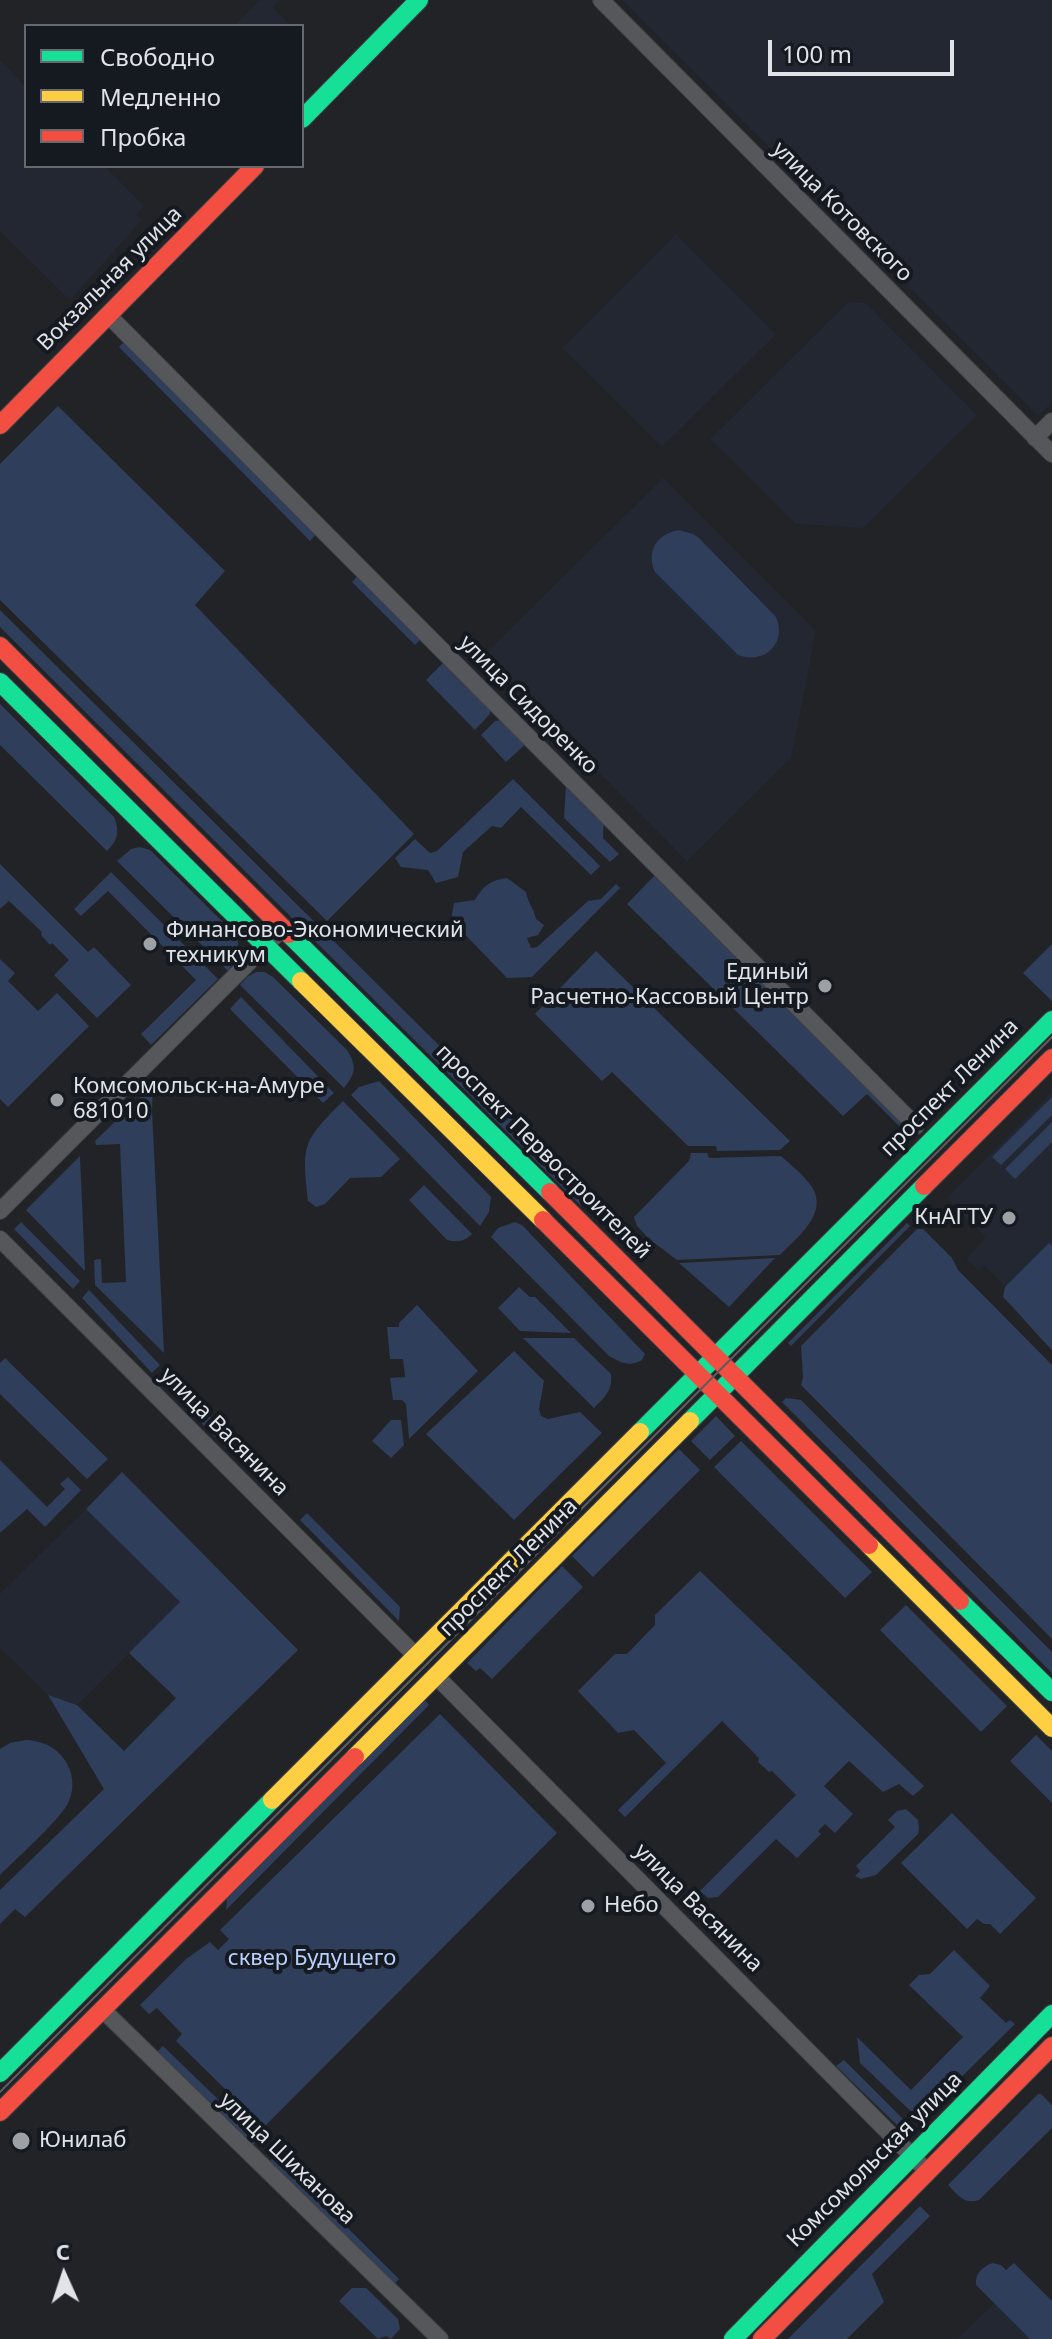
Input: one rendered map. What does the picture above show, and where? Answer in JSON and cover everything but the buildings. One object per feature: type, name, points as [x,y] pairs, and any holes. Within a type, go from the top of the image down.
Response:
[{"type":"main road","points":[[304,117],[419,0]]},
{"type":"main road","name":"Вокзальная улица","points":[[0,425],[253,168]]},
{"type":"main road","name":"проспект Первостроителей","points":[[0,646],[1050,1690]]},
{"type":"main road","points":[[0,682],[1052,1728]]},
{"type":"main road","name":"проспект Ленина","points":[[0,2073],[1052,1020]]},
{"type":"main road","name":"проспект Ленина","points":[[0,2112],[1052,1058]]},
{"type":"main road","points":[[916,1126],[950,1160]]},
{"type":"main road","points":[[521,1200],[539,1182]]},
{"type":"main road","points":[[903,1579],[921,1561]]},
{"type":"main road","points":[[417,1657],[436,1676]]},
{"type":"main road","points":[[1031,1707],[1050,1690]]},
{"type":"main road","points":[[250,1823],[270,1842]]},
{"type":"main road","name":"Комсомольская улица","points":[[733,2339],[1052,2014]]},
{"type":"main road","name":"Комсомольская улица","points":[[762,2339],[1052,2046]]},
{"type":"street","name":"улица Котовского","points":[[601,0],[1052,454]]},
{"type":"street","name":"улица Сидоренко","points":[[108,315],[916,1126]]},
{"type":"street","points":[[1035,438],[1052,421]]},
{"type":"street","points":[[0,1211],[283,928]]},
{"type":"street","name":"улица Васянина","points":[[0,1239],[417,1657]]},
{"type":"street","name":"улица Васянина","points":[[436,1676],[927,2172]]},
{"type":"street","name":"улица Шиханова","points":[[103,2010],[440,2339]]},
{"type":"shaded area","points":[[260,0],[279,0],[273,7],[289,24],[236,24]]},
{"type":"shaded area","points":[[622,0],[1052,0],[1052,402],[1038,416]]},
{"type":"shaded area","points":[[0,60],[24,85],[24,168],[107,168],[144,206],[136,215],[142,220],[70,300],[0,231]]},
{"type":"shaded area","points":[[676,234],[776,334],[662,447],[562,348]]},
{"type":"shaded area","points":[[848,302],[866,303],[977,415],[863,528],[796,524],[710,439]]},
{"type":"shaded area","points":[[663,478],[816,631],[791,758],[687,861],[483,656]]},
{"type":"shaded area","name":"КнАГТУ","points":[[1052,1092],[1052,1335],[984,1265],[978,1270],[966,1259],[986,1237],[947,1198]]},
{"type":"shaded area","points":[[86,1509],[180,1602],[77,1705],[48,1695],[0,1648],[0,1594]]},
{"type":"shaded area","points":[[995,2303],[1030,2339],[957,2339]]},
{"type":"green space","points":[[127,339],[318,532],[310,541],[119,347]]},
{"type":"green space","points":[[58,406],[225,571],[195,605],[414,834],[327,921],[0,600],[0,464]]},
{"type":"green space","points":[[679,530],[699,538],[776,617],[778,635],[771,650],[757,657],[738,655],[655,572],[652,558],[655,545],[664,535]]},
{"type":"green space","points":[[360,573],[423,637],[415,645],[352,582]]},
{"type":"green space","points":[[0,610],[590,1195],[581,1206],[0,627]]},
{"type":"green space","points":[[445,661],[490,705],[490,714],[475,730],[426,680]]},
{"type":"green space","points":[[0,704],[114,817],[117,836],[107,851],[0,745]]},
{"type":"green space","points":[[504,720],[528,742],[506,762],[481,735],[495,721]]},
{"type":"green space","points":[[513,779],[600,866],[591,875],[521,807],[501,828],[492,826],[463,852],[458,877],[436,883],[428,870],[401,867],[395,858],[415,839],[430,853],[437,851]]},
{"type":"green space","points":[[566,785],[604,818],[603,838],[619,854],[610,862],[564,818]]},
{"type":"green space","points":[[140,847],[150,850],[238,937],[238,957],[228,971],[117,861],[131,849]]},
{"type":"green space","points":[[0,864],[88,952],[94,947],[131,985],[97,1018],[54,975],[69,960],[52,943],[50,945],[41,935],[42,932],[9,901],[0,909]]},
{"type":"green space","points":[[111,872],[218,979],[151,1045],[141,1034],[196,980],[108,891],[81,916],[74,909]]},
{"type":"green space","points":[[656,874],[905,1125],[902,1129],[867,1094],[843,1116],[627,904]]},
{"type":"green space","points":[[507,878],[526,892],[536,919],[544,925],[538,935],[527,938],[531,948],[537,947],[588,901],[601,899],[616,884],[620,888],[532,977],[507,978],[451,920],[454,903],[475,900],[488,884]]},
{"type":"green space","points":[[1052,944],[1052,1001],[1023,973]]},
{"type":"green space","points":[[596,951],[790,1141],[780,1150],[717,1151],[716,1146],[688,1146],[612,1072],[602,1081],[535,1014]]},
{"type":"green space","points":[[0,959],[15,973],[8,981],[38,1011],[57,993],[89,1026],[8,1107],[0,1099]]},
{"type":"green space","points":[[256,972],[265,972],[273,977],[347,1050],[354,1069],[344,1088],[240,985]]},
{"type":"green space","points":[[241,997],[334,1093],[323,1103],[230,1009]]},
{"type":"green space","points":[[379,1081],[491,1197],[489,1212],[480,1226],[351,1095],[359,1087]]},
{"type":"green space","points":[[153,1085],[164,1353],[95,1285],[94,1260],[101,1259],[102,1283],[126,1282],[120,1144],[96,1145],[95,1141]]},
{"type":"green space","points":[[1052,1097],[1052,1115],[1001,1165],[992,1157]]},
{"type":"green space","points":[[343,1101],[400,1159],[381,1177],[350,1178],[325,1204],[316,1207],[308,1201],[305,1167],[308,1145],[319,1126]]},
{"type":"green space","points":[[1052,1122],[1052,1142],[1015,1179],[1005,1169]]},
{"type":"green space","points":[[691,1153],[707,1153],[709,1158],[781,1156],[812,1187],[816,1197],[814,1216],[780,1255],[677,1260],[649,1239],[637,1226],[634,1217],[689,1161]]},
{"type":"green space","points":[[80,1156],[85,1271],[26,1210]]},
{"type":"green space","points":[[424,1185],[472,1234],[461,1241],[447,1240],[409,1200]]},
{"type":"green space","points":[[21,1222],[80,1281],[73,1289],[14,1229]]},
{"type":"green space","points":[[515,1222],[522,1225],[645,1354],[642,1360],[626,1363],[609,1356],[491,1237],[498,1228]]},
{"type":"green space","points":[[907,1223],[910,1226],[791,1346],[788,1343]]},
{"type":"green space","points":[[917,1229],[923,1229],[952,1258],[958,1270],[1052,1365],[1052,1639],[801,1385],[801,1346]]},
{"type":"green space","points":[[1049,1243],[1052,1246],[1052,1350],[1003,1297],[1005,1287]]},
{"type":"green space","points":[[775,1258],[729,1307],[679,1263]]},
{"type":"green space","points":[[519,1287],[530,1297],[535,1297],[571,1333],[520,1331],[498,1308]]},
{"type":"green space","points":[[89,1290],[160,1365],[152,1373],[82,1298]]},
{"type":"green space","points":[[417,1305],[478,1371],[409,1439],[406,1404],[402,1400],[393,1400],[390,1378],[405,1377],[403,1359],[390,1359],[387,1327],[399,1327],[399,1323]]},
{"type":"green space","points":[[523,1338],[574,1338],[611,1374],[607,1393],[594,1408]]},
{"type":"green space","points":[[514,1351],[544,1381],[539,1409],[541,1416],[548,1419],[580,1412],[602,1433],[514,1520],[426,1434]]},
{"type":"green space","points":[[5,1358],[108,1459],[87,1479],[0,1394],[0,1363]]},
{"type":"green space","points":[[171,1377],[241,1448],[233,1455],[163,1384]]},
{"type":"green space","points":[[786,1398],[801,1400],[1052,1652],[1052,1673],[782,1402]]},
{"type":"green space","points":[[716,1416],[735,1436],[710,1460],[691,1441]]},
{"type":"green space","points":[[391,1420],[401,1420],[404,1445],[391,1458],[372,1441]]},
{"type":"green space","points":[[741,1441],[872,1572],[845,1598],[714,1467]]},
{"type":"green space","points":[[679,1449],[700,1470],[593,1577],[572,1556]]},
{"type":"green space","points":[[0,1460],[47,1507],[65,1489],[60,1484],[68,1477],[81,1490],[45,1527],[27,1509],[0,1533]]},
{"type":"green space","points":[[122,1472],[298,1650],[25,1917],[15,1909],[0,1924],[0,1890],[104,1789],[48,1695],[77,1705],[124,1751],[176,1698],[129,1653],[180,1602],[86,1509]]},
{"type":"green space","points":[[307,1513],[400,1607],[399,1621],[300,1520]]},
{"type":"green space","points":[[562,1566],[583,1587],[492,1679],[480,1668],[476,1671],[467,1663]]},
{"type":"green space","points":[[700,1571],[924,1786],[913,1796],[899,1784],[883,1792],[849,1761],[824,1786],[853,1814],[835,1833],[825,1824],[818,1831],[821,1834],[797,1858],[776,1839],[718,1897],[708,1898],[700,1891],[796,1795],[758,1762],[759,1758],[722,1721],[625,1817],[618,1810],[666,1763],[634,1730],[618,1733],[578,1691],[615,1654],[627,1654],[655,1625],[655,1615]]},
{"type":"green space","points":[[906,1605],[1007,1706],[981,1732],[880,1630]]},
{"type":"green space","points":[[424,1699],[429,1705],[226,1910],[227,1899]]},
{"type":"green space","name":"сквер Будущего","points":[[440,1714],[557,1833],[264,2127],[176,2041],[182,2034],[157,2008],[149,2014],[140,2005],[186,1959],[210,1942],[218,1950],[229,1939],[220,1930]]},
{"type":"green space","points":[[1036,1735],[1052,1751],[1052,1803],[1010,1761]]},
{"type":"green space","points":[[26,1740],[47,1745],[60,1754],[71,1774],[72,1790],[69,1801],[58,1817],[0,1875],[0,1749]]},
{"type":"green space","points":[[906,1809],[918,1820],[918,1834],[876,1875],[861,1879],[855,1876],[860,1871],[856,1866],[895,1827],[888,1820],[897,1811]]},
{"type":"green space","points":[[952,1813],[1036,1898],[1000,1934],[990,1924],[977,1919],[967,1929],[901,1863]]},
{"type":"green space","points":[[954,1950],[990,1986],[980,1998],[1006,2023],[1010,2020],[1015,2024],[919,2119],[860,2063],[857,2037],[911,2090],[963,2037],[909,1985],[919,1975],[930,1974]]},
{"type":"green space","points":[[163,2046],[259,2139],[251,2147],[155,2054]]},
{"type":"green space","points":[[844,2060],[909,2125],[903,2131],[836,2066]]},
{"type":"green space","points":[[1038,2094],[1052,2105],[1052,2128],[979,2200],[962,2198],[948,2185]]},
{"type":"green space","points":[[275,2156],[399,2279],[393,2286],[267,2164]]},
{"type":"green space","points":[[920,2206],[930,2216],[872,2274],[884,2302],[847,2339],[788,2339]]},
{"type":"green space","points":[[993,2263],[1006,2270],[1014,2263],[1052,2301],[1052,2339],[1030,2339],[976,2285],[980,2271]]},
{"type":"green space","points":[[352,2288],[366,2288],[398,2319],[400,2329],[391,2339],[386,2336],[378,2339],[339,2301]]},
{"type":"tram line","points":[[0,2092],[1052,1037]]},
{"type":"traffic: fast","points":[[304,117],[419,0]]},
{"type":"traffic: fast","points":[[0,682],[301,981]]},
{"type":"traffic: fast","points":[[289,934],[550,1192]]},
{"type":"traffic: fast","points":[[640,1432],[1052,1020]]},
{"type":"traffic: fast","points":[[690,1421],[924,1186]]},
{"type":"traffic: fast","points":[[960,1601],[1052,1692]]},
{"type":"traffic: fast","points":[[0,2073],[272,1800]]},
{"type":"traffic: fast","points":[[733,2339],[1052,2014]]},
{"type":"traffic: slow","points":[[301,981],[543,1220]]},
{"type":"traffic: slow","points":[[355,1757],[690,1421]]},
{"type":"traffic: slow","points":[[272,1800],[640,1432]]},
{"type":"traffic: slow","points":[[869,1545],[1052,1728]]},
{"type":"traffic: jam","points":[[0,425],[253,168]]},
{"type":"traffic: jam","points":[[0,646],[289,934]]},
{"type":"traffic: jam","points":[[924,1186],[1052,1058]]},
{"type":"traffic: jam","points":[[550,1192],[960,1601]]},
{"type":"traffic: jam","points":[[543,1220],[869,1545]]},
{"type":"traffic: jam","points":[[0,2112],[355,1757]]},
{"type":"traffic: jam","points":[[762,2339],[1052,2046]]},
{"type":"place","name":"Финансово-Экономический техникум","points":[[150,944]]},
{"type":"place","name":"Единый Расчетно-Кассовый Центр","points":[[825,986]]},
{"type":"place","name":"Комсомольск-на-Амуре 681010","points":[[57,1100]]},
{"type":"place","name":"КнАГТУ","points":[[1009,1218]]},
{"type":"place","name":"Небо","points":[[588,1906]]},
{"type":"place","name":"Юнилаб","points":[[21,2141]]}]
